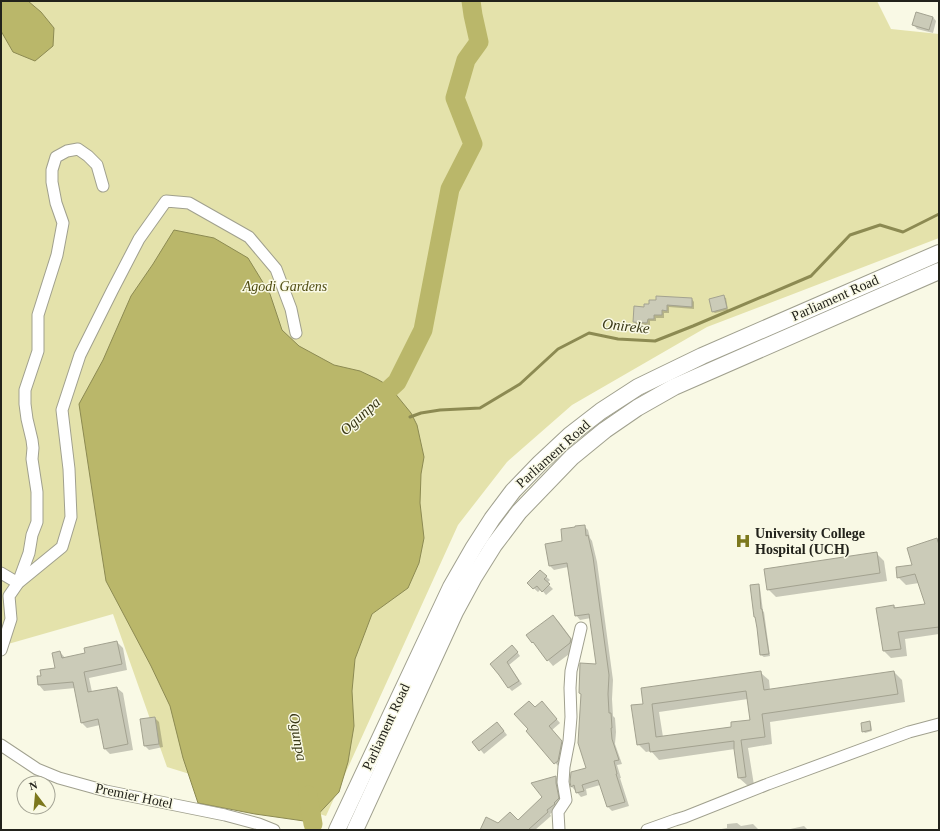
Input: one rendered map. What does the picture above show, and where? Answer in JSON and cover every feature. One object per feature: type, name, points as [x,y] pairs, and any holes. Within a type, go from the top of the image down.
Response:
[{"type":"main road","name":"Parliament Road","points":[[337,830],[451,587],[492,518],[513,491],[540,463],[570,435],[638,387],[702,356],[939,253]]},
{"type":"main road","name":"Parliament Road","points":[[355,830],[455,612],[474,577],[494,544],[519,512],[572,456],[605,430],[637,408],[674,387],[939,271]]},
{"type":"street","points":[[18,584],[29,553],[32,535],[37,522],[37,492],[32,459],[32,440],[25,404],[25,390],[38,351],[38,315],[58,255],[63,223],[56,203],[52,182],[52,170],[56,157],[67,151],[78,149],[88,156],[97,166],[103,186]]},
{"type":"street","points":[[1,650],[11,619],[9,596],[18,584],[62,547],[71,517],[69,469],[62,410],[80,355],[139,239],[166,201],[189,203],[249,237],[276,269],[291,309],[296,333]]},
{"type":"street","points":[[1,573],[18,584]]},
{"type":"street","points":[[559,830],[558,812],[566,800],[563,782],[564,767],[570,735],[571,671],[581,628]]},
{"type":"street","points":[[647,830],[909,732],[939,724]]},
{"type":"street","name":"Premier Hotel","points":[[1,744],[36,769],[59,778],[106,791],[225,815],[259,824],[274,830]]},
{"type":"green space","name":"Agodi Gardens","points":[[1,1],[877,1],[891,29],[939,34],[939,238],[707,327],[572,405],[507,462],[458,525],[326,816],[167,767],[113,614],[1,646]]},
{"type":"water","points":[[1,1],[28,1],[41,12],[54,28],[53,46],[35,61],[13,52],[1,31]]},
{"type":"water","points":[[174,230],[214,238],[248,258],[270,294],[282,330],[299,346],[334,365],[360,371],[389,386],[411,413],[417,425],[424,457],[421,474],[420,503],[424,538],[419,563],[408,588],[372,614],[355,659],[352,691],[354,726],[348,762],[339,792],[311,822],[255,814],[198,803],[183,758],[170,706],[151,666],[106,581],[79,404],[103,360],[131,296]]},
{"type":"building","points":[[916,12],[933,17],[929,30],[912,25]]},
{"type":"building","points":[[724,295],[727,308],[712,312],[709,299]]},
{"type":"building","points":[[656,296],[692,298],[692,307],[667,305],[667,311],[662,310],[662,315],[654,315],[654,319],[648,319],[647,323],[633,322],[634,306],[644,307],[644,304],[649,304],[649,300],[656,300]]},
{"type":"building","points":[[585,525],[586,536],[588,535],[593,557],[609,675],[608,694],[609,713],[611,713],[612,739],[619,760],[614,761],[616,774],[625,802],[607,807],[598,780],[582,785],[584,791],[576,793],[574,785],[571,787],[571,772],[586,768],[578,743],[581,694],[579,693],[580,663],[596,664],[589,614],[575,616],[567,563],[549,566],[545,544],[562,541],[561,529]]},
{"type":"building","points":[[937,538],[939,545],[939,627],[898,632],[901,649],[883,651],[876,608],[894,605],[894,608],[925,604],[915,574],[897,578],[896,567],[912,565],[907,548]]},
{"type":"building","points":[[877,552],[880,573],[767,590],[764,569]]},
{"type":"building","points":[[540,570],[547,576],[544,579],[550,584],[542,592],[537,586],[533,589],[527,583]]},
{"type":"building","points":[[759,584],[761,609],[769,654],[760,655],[750,585]]},
{"type":"building","points":[[553,615],[571,639],[570,643],[547,661],[526,635]]},
{"type":"building","points":[[117,641],[122,664],[84,672],[88,692],[117,687],[128,744],[104,749],[98,719],[81,723],[73,682],[38,685],[37,676],[41,676],[40,670],[55,668],[52,653],[60,651],[62,658],[85,653],[84,648]]},
{"type":"building","points":[[512,645],[518,652],[507,662],[519,681],[508,688],[490,664]]},
{"type":"building","points":[[761,671],[764,690],[894,671],[898,694],[762,714],[765,737],[741,740],[746,777],[738,778],[734,741],[650,752],[649,743],[637,745],[631,705],[643,704],[641,688]],"holes":[[[746,691],[750,720],[731,722],[731,727],[656,737],[652,704]]]},
{"type":"building","points":[[529,701],[535,707],[542,701],[557,719],[549,726],[562,741],[558,761],[554,764],[526,731],[528,729],[514,714]]},
{"type":"building","points":[[155,717],[159,744],[144,746],[140,719]]},
{"type":"building","points":[[870,721],[871,730],[862,732],[861,723]]},
{"type":"building","points":[[497,722],[504,731],[479,751],[472,742]]},
{"type":"building","points":[[556,776],[559,798],[554,803],[555,804],[547,810],[548,812],[528,830],[480,830],[486,817],[498,823],[510,812],[518,820],[542,797],[531,783]]},
{"type":"waterway","name":"Ogunpa","points":[[372,405],[397,382],[423,330],[450,189],[473,144],[455,98],[466,60],[479,42],[471,1]]},
{"type":"waterway","name":"Onireke","points":[[410,417],[421,413],[440,410],[480,408],[520,384],[558,349],[589,333],[618,339],[655,341],[811,276],[850,235],[880,225],[903,232],[939,214]]},
{"type":"waterway","name":"Ogunpa","points":[[308,795],[313,824]]},
{"type":"waterway","name":"Ogunpa","points":[[310,830],[313,824]]},
{"type":"place","name":"University College Hospital (UCH)","points":[[743,541]]}]
